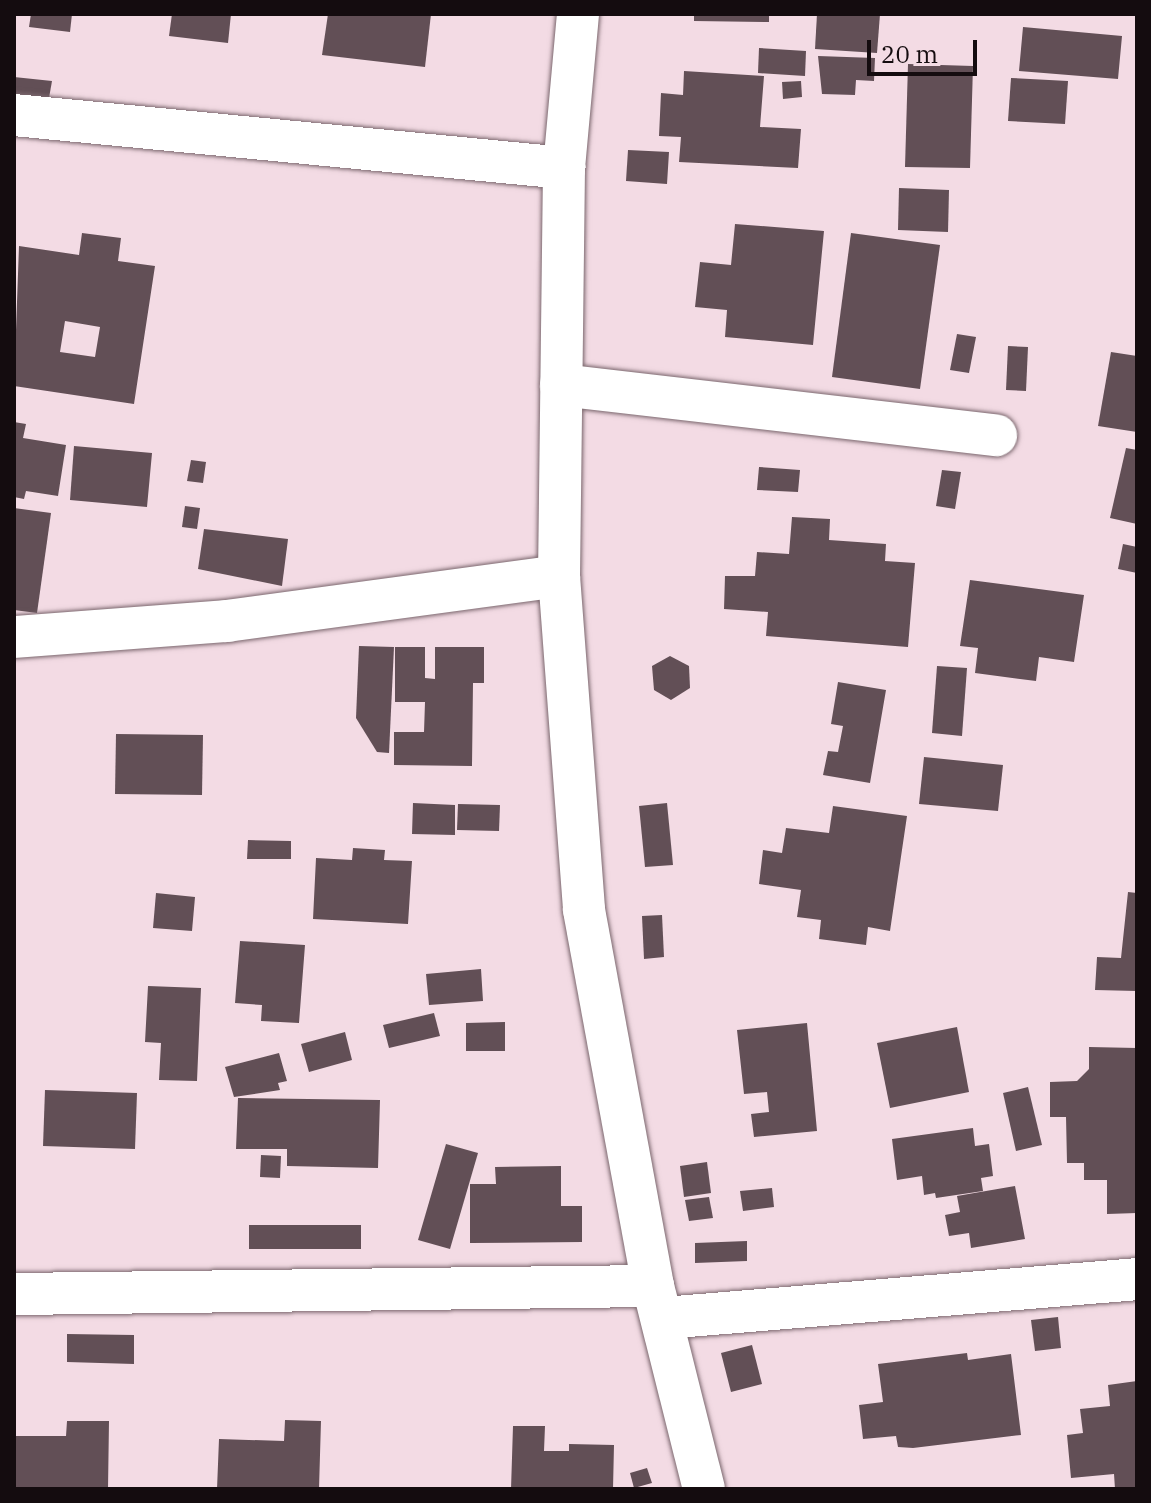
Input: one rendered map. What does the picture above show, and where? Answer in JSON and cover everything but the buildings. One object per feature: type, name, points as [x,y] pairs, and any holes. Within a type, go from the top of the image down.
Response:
[{"type":"street","points":[[578,14],[564,168],[559,576],[584,910],[658,1302],[704,1489]]},
{"type":"street","points":[[14,115],[564,168]]},
{"type":"street","points":[[561,385],[996,435]]},
{"type":"street","points":[[14,637],[227,621],[559,576]]},
{"type":"street","points":[[14,1294],[658,1302],[1137,1279]]}]
